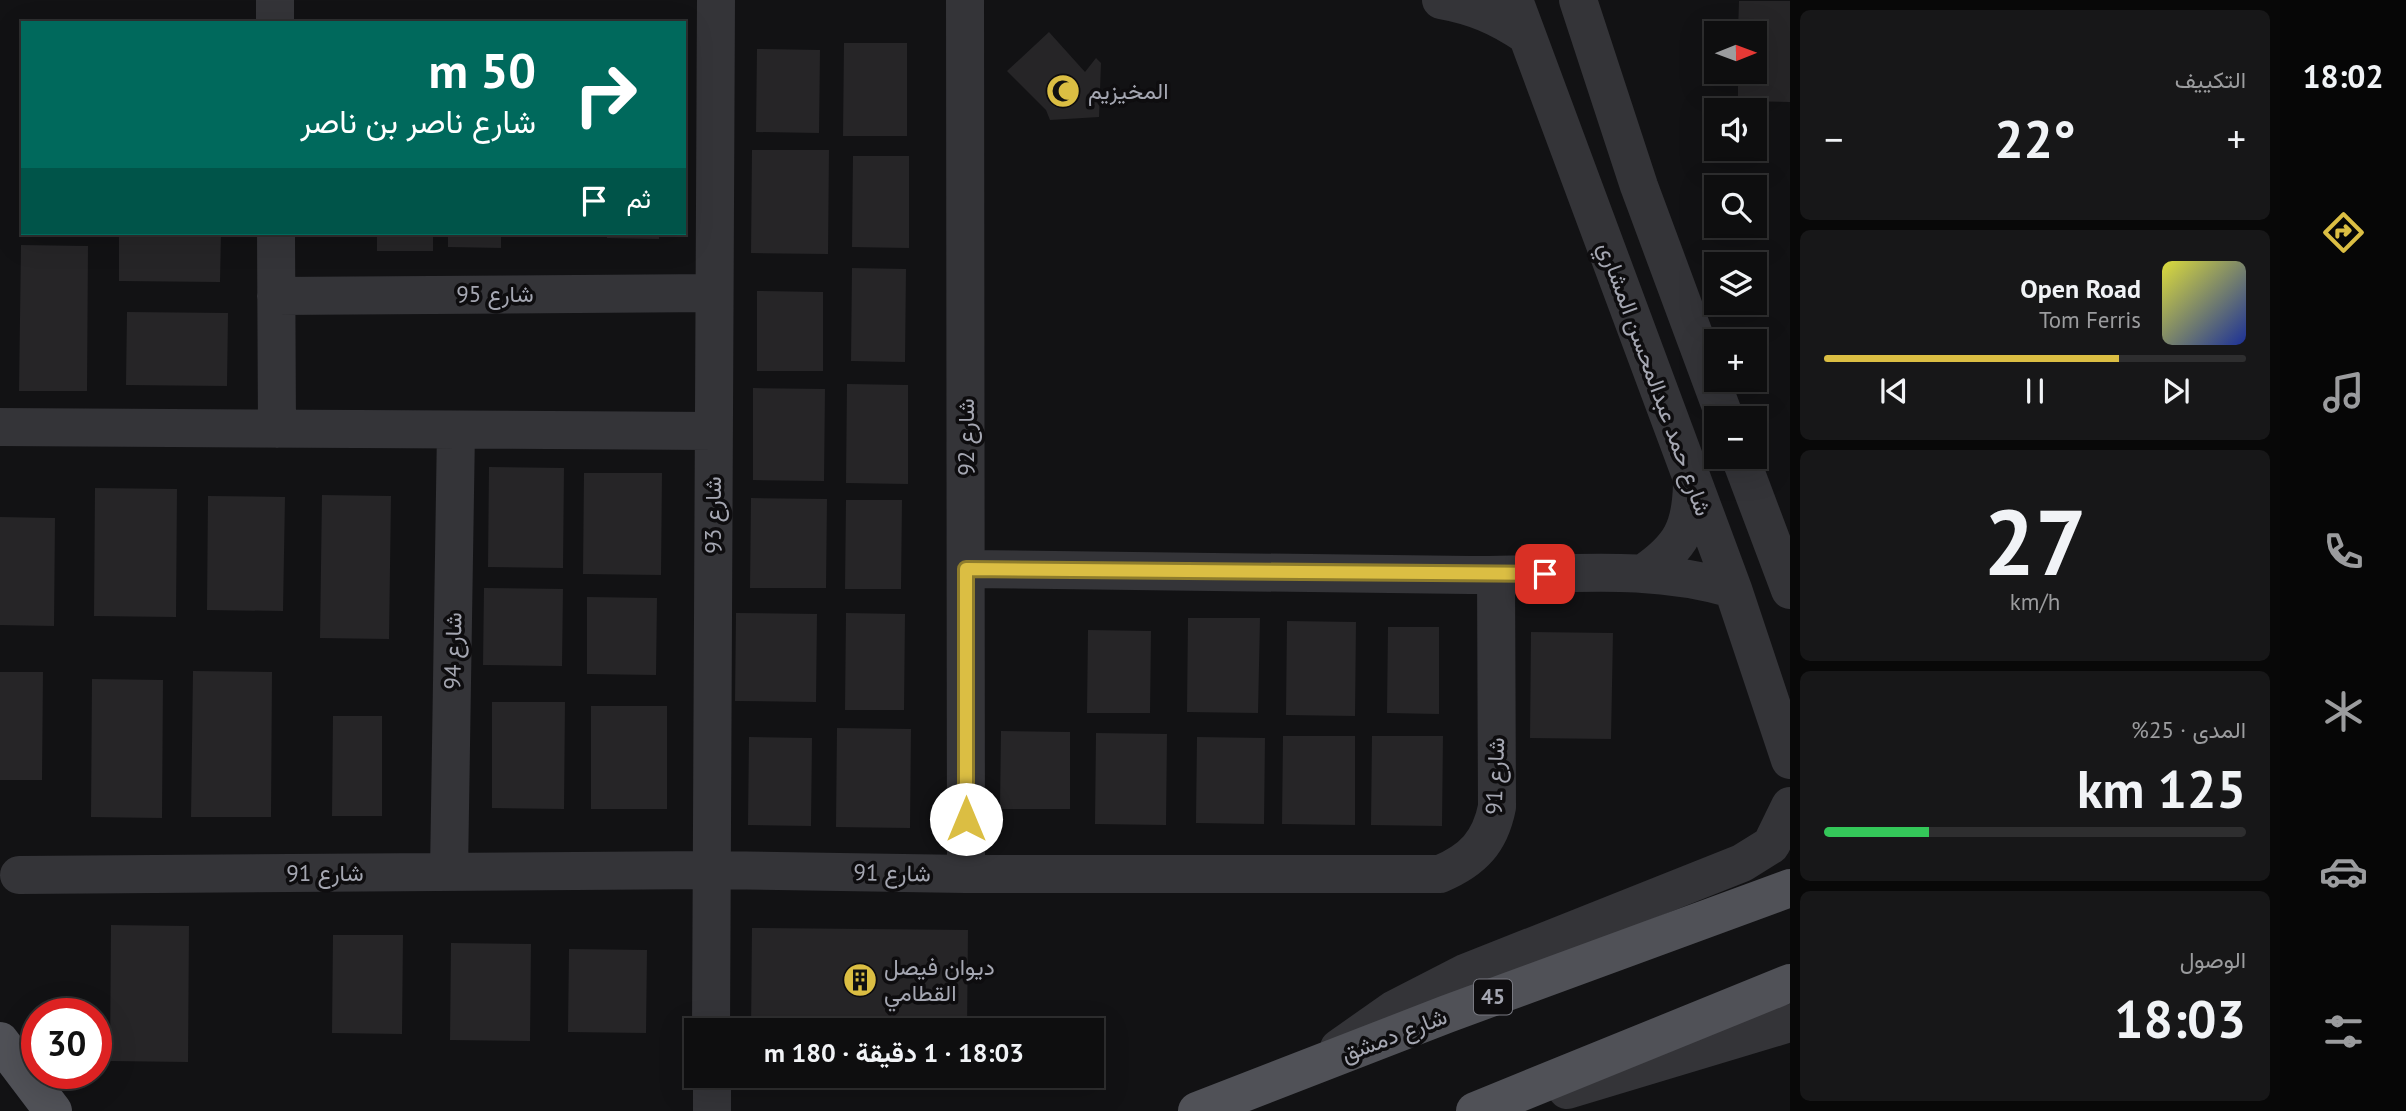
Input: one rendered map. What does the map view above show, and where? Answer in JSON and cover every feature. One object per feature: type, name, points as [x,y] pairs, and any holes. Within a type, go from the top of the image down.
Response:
[{"type":"main road","name":"شارع دمشق","points":[[1197,1111],[1447,1014],[1790,888]]},
{"type":"main road","points":[[1475,1111],[1790,983]]},
{"type":"main road","points":[[1250,1111],[1402,1046],[1447,1014]]},
{"type":"main road","points":[[4,1047],[14,1078],[16,1111]]},
{"type":"main road","points":[[4,1047],[53,1111]]},
{"type":"street","points":[[275,0],[275,21]]},
{"type":"street","name":"شارع 93","points":[[711,1018],[716,0]]},
{"type":"street","name":"شارع 92","points":[[965,0],[966,874]]},
{"type":"street","points":[[1441,0],[1468,5],[1499,16],[1526,35]]},
{"type":"street","name":"شارع حمد عبدالمحسن المشاري","points":[[1514,0],[1625,294],[1788,746]]},
{"type":"street","points":[[1578,0],[1639,186],[1721,406]]},
{"type":"street","points":[[1592,205],[1609,219],[1630,215],[1641,197],[1639,186]]},
{"type":"street","points":[[275,235],[276,429]]},
{"type":"street","points":[[1625,294],[1623,281],[1627,269],[1637,260],[1649,258],[1661,262],[1670,271]]},
{"type":"street","name":"شارع 95","points":[[276,296],[714,293]]},
{"type":"street","points":[[0,428],[714,430]]},
{"type":"street","name":"شارع 94","points":[[449,872],[457,430]]},
{"type":"street","points":[[1745,469],[1790,590]]},
{"type":"street","points":[[1645,572],[1666,557],[1683,536],[1691,510],[1692,484]]},
{"type":"street","points":[[966,569],[1496,575],[1645,572],[1704,581],[1733,589]]},
{"type":"street","name":"شارع 91","points":[[19,876],[710,870],[966,874],[1440,874],[1463,864],[1480,849],[1493,826],[1497,807],[1496,575]]},
{"type":"street","points":[[1313,1066],[1393,1010],[1465,973],[1742,863],[1771,845],[1790,806]]},
{"type":"street","points":[[1498,1111],[1790,1023]]},
{"type":"street","points":[[712,1088],[712,1111]]},
{"type":"building","points":[[1739,1],[1790,1],[1790,102],[1767,102],[1767,98],[1738,98],[1738,84],[1768,84],[1768,21],[1738,21]]},
{"type":"building","name":"المخيزيم","points":[[1049,32],[1085,72],[1096,58],[1101,63],[1099,117],[1050,120],[1046,110],[1007,71]]},
{"type":"building","points":[[844,43],[907,43],[907,136],[843,136]]},
{"type":"building","points":[[757,49],[820,50],[819,133],[756,132]]},
{"type":"building","points":[[752,150],[829,150],[828,254],[751,253]]},
{"type":"building","points":[[853,156],[909,156],[909,248],[852,247]]},
{"type":"building","points":[[119,235],[221,235],[220,282],[119,281]]},
{"type":"building","points":[[377,235],[433,235],[433,251],[377,251]]},
{"type":"building","points":[[448,235],[501,235],[501,248],[448,247]]},
{"type":"building","points":[[586,235],[586,237],[527,236]]},
{"type":"building","points":[[607,235],[659,235],[659,239],[607,238]]},
{"type":"building","points":[[21,245],[88,246],[87,391],[19,391]]},
{"type":"building","points":[[852,268],[906,269],[905,362],[851,361]]},
{"type":"building","points":[[757,291],[823,292],[823,371],[757,371]]},
{"type":"building","points":[[127,312],[228,313],[227,386],[126,385]]},
{"type":"building","points":[[847,384],[908,385],[908,484],[846,483]]},
{"type":"building","points":[[753,388],[825,389],[824,481],[753,480]]},
{"type":"building","points":[[489,467],[564,468],[563,568],[488,567]]},
{"type":"building","points":[[584,473],[662,473],[661,575],[583,574]]},
{"type":"building","points":[[95,488],[177,489],[176,617],[94,616]]},
{"type":"building","points":[[322,495],[391,496],[389,639],[320,638]]},
{"type":"building","points":[[208,496],[285,497],[283,611],[207,610]]},
{"type":"building","points":[[751,498],[827,499],[826,588],[750,588]]},
{"type":"building","points":[[846,500],[902,500],[901,589],[845,589]]},
{"type":"building","points":[[0,517],[55,518],[54,626],[0,625]]},
{"type":"building","points":[[484,588],[563,589],[562,666],[483,665]]},
{"type":"building","points":[[587,597],[657,598],[656,675],[587,674]]},
{"type":"building","points":[[736,613],[817,614],[816,702],[735,701]]},
{"type":"building","points":[[846,613],[905,614],[904,710],[845,710]]},
{"type":"building","points":[[1188,618],[1260,618],[1258,713],[1187,712]]},
{"type":"building","points":[[1287,621],[1356,622],[1355,716],[1286,715]]},
{"type":"building","points":[[1388,627],[1439,627],[1439,714],[1387,713]]},
{"type":"building","points":[[1088,630],[1151,631],[1150,713],[1087,713]]},
{"type":"building","points":[[1531,632],[1613,633],[1611,739],[1530,738]]},
{"type":"building","points":[[193,671],[272,672],[271,817],[191,817]]},
{"type":"building","points":[[0,672],[43,672],[42,780],[0,780]]},
{"type":"building","points":[[92,679],[163,680],[162,818],[91,817]]},
{"type":"building","points":[[492,702],[565,702],[564,809],[492,808]]},
{"type":"building","points":[[591,706],[667,706],[667,809],[591,809]]},
{"type":"building","points":[[333,716],[382,716],[382,816],[332,816]]},
{"type":"building","points":[[837,728],[911,729],[910,828],[836,827]]},
{"type":"building","points":[[1001,731],[1070,732],[1070,809],[1000,809]]},
{"type":"building","points":[[1096,733],[1167,734],[1166,825],[1095,824]]},
{"type":"building","points":[[1283,736],[1355,736],[1355,825],[1282,824]]},
{"type":"building","points":[[1372,736],[1443,736],[1442,826],[1371,825]]},
{"type":"building","points":[[749,737],[812,738],[811,826],[748,825]]},
{"type":"building","points":[[1197,737],[1265,738],[1264,824],[1196,823]]},
{"type":"building","points":[[111,925],[189,926],[188,1062],[112,1061]]},
{"type":"building","name":"ديوان فيصل القطامي","points":[[752,928],[968,930],[967,1018],[751,1018]]},
{"type":"building","points":[[333,935],[403,935],[402,1034],[332,1033]]},
{"type":"building","points":[[451,943],[531,944],[530,1041],[450,1040]]},
{"type":"building","points":[[569,949],[647,950],[646,1033],[568,1032]]},
{"type":"place","name":"المخيزيم","points":[[1063,91]]},
{"type":"place","name":"ديوان فيصل القطامي","points":[[860,980]]},
{"type":"route","points":[[966,819],[966,569],[1545,574]]}]
